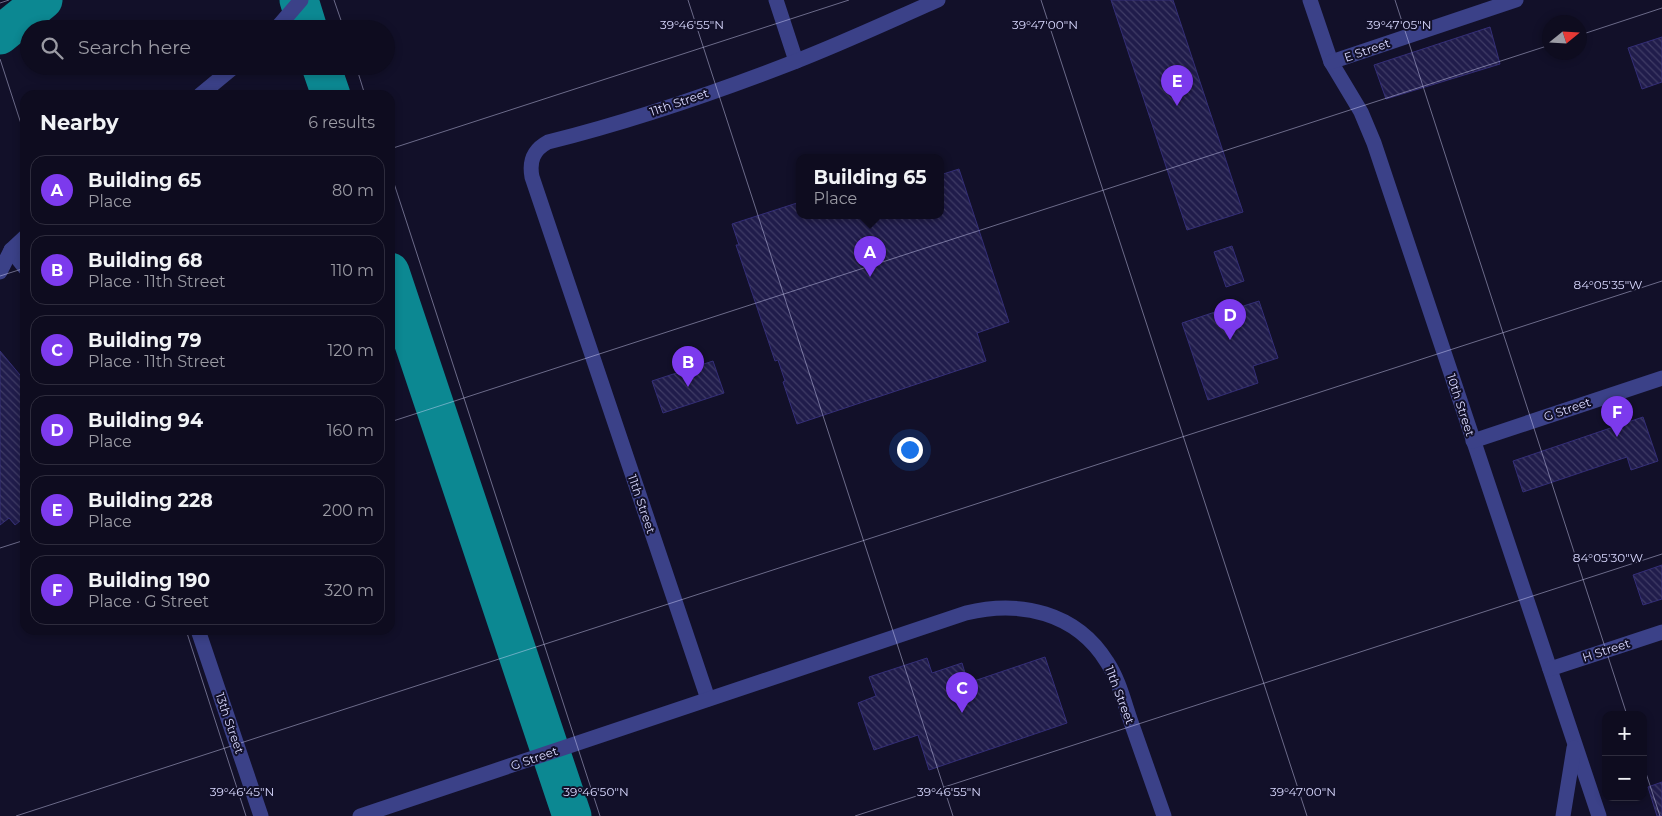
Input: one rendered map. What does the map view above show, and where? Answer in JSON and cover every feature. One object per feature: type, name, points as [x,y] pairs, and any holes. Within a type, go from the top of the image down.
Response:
[{"type":"street","points":[[284,20],[301,0]]},
{"type":"street","points":[[776,0],[796,61]]},
{"type":"street","name":"11th Street","points":[[938,0],[796,61],[621,122],[548,142],[538,149],[531,161],[532,177],[708,699],[966,613],[995,607],[1028,609],[1046,614],[1066,623],[1083,634],[1108,662],[1121,691],[1164,816]]},
{"type":"street","name":"10th Street","points":[[1310,0],[1331,62],[1361,112],[1374,144],[1598,816]]},
{"type":"street","name":"E Street","points":[[1331,62],[1516,0]]},
{"type":"street","points":[[206,90],[225,75]]},
{"type":"street","points":[[0,272],[11,250],[20,242]]},
{"type":"street","points":[[11,250],[20,262]]},
{"type":"street","name":"G Street","points":[[1473,441],[1662,378]]},
{"type":"street","name":"H Street","points":[[1550,669],[1662,632]]},
{"type":"street","name":"13th Street","points":[[200,635],[261,816]]},
{"type":"street","name":"G Street","points":[[360,816],[708,699]]},
{"type":"street","points":[[1563,816],[1575,744]]},
{"type":"building","points":[[1111,0],[1173,0],[1243,212],[1187,230]]},
{"type":"building","points":[[1490,27],[1500,64],[1386,99],[1374,65]]},
{"type":"building","points":[[1662,37],[1662,82],[1642,89],[1628,48]]},
{"type":"building","points":[[959,169],[1009,322],[977,333],[986,361],[797,424],[778,360],[775,361],[736,245],[739,245],[732,224],[796,203],[796,219],[944,219],[944,174]]},
{"type":"building","points":[[1232,246],[1244,281],[1226,287],[1214,252]]},
{"type":"building","points":[[1259,301],[1278,358],[1253,366],[1258,383],[1208,400],[1182,323],[1233,306],[1234,309]]},
{"type":"building","points":[[0,351],[20,375],[20,521],[15,525],[9,518],[0,525]]},
{"type":"building","points":[[713,361],[724,393],[663,413],[652,381]]},
{"type":"building","points":[[1643,417],[1658,461],[1631,470],[1627,457],[1523,492],[1513,461]]},
{"type":"building","points":[[1662,565],[1662,599],[1643,605],[1633,575]]},
{"type":"building","points":[[1045,657],[1067,723],[929,770],[918,735],[874,750],[858,703],[876,696],[869,677],[927,658],[932,673],[962,663],[968,683]]},
{"type":"building","points":[[1662,782],[1662,816],[1657,816],[1648,787]]},
{"type":"taxiway","points":[[0,35],[43,0]]},
{"type":"taxiway","points":[[299,0],[305,20]]},
{"type":"taxiway","points":[[324,75],[329,90]]},
{"type":"taxiway","points":[[395,287],[572,816]]},
{"type":"place","name":"Building 228","points":[[1177,106]]},
{"type":"place","name":"Building 65","points":[[870,277]]},
{"type":"place","name":"Building 94","points":[[1230,340]]},
{"type":"place","name":"Building 68","points":[[688,387]]},
{"type":"place","name":"Building 190","points":[[1617,437]]},
{"type":"place","name":"Building 79","points":[[962,713]]}]
